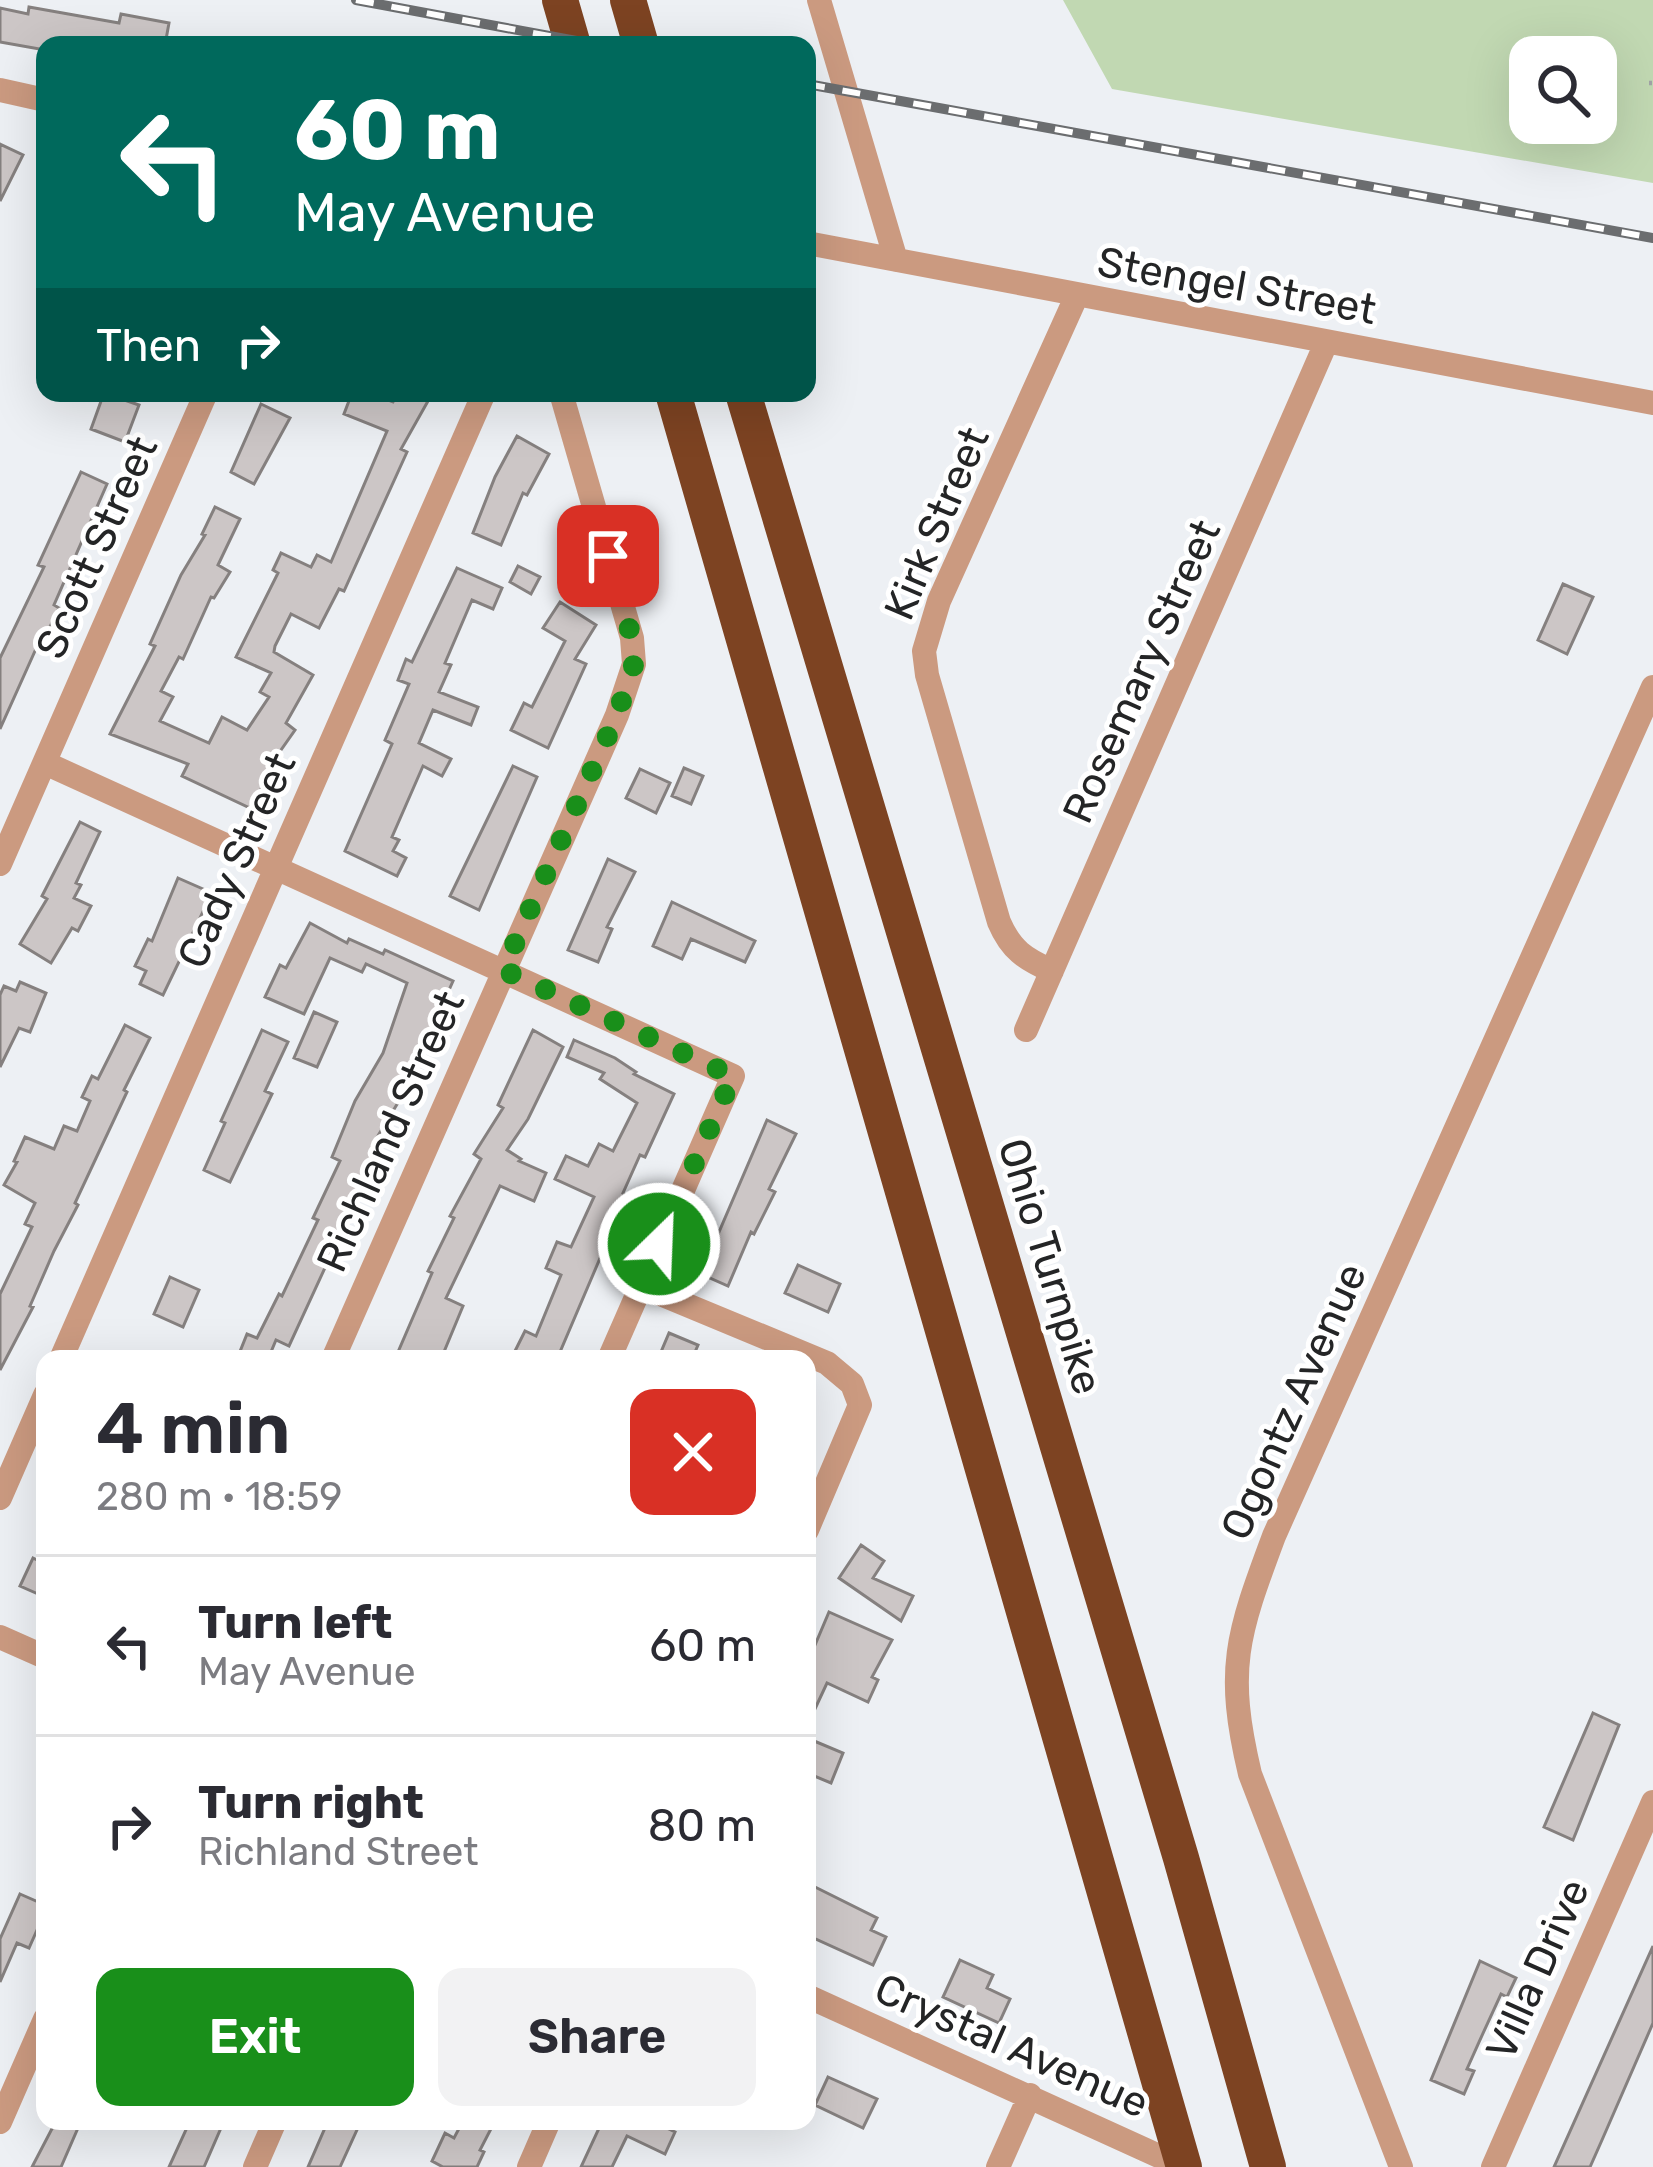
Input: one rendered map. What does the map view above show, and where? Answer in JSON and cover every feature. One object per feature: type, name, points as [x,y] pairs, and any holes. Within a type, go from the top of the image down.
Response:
[{"type":"highway","points":[[560,0],[570,36]]},
{"type":"highway","points":[[628,0],[638,36]]},
{"type":"highway","points":[[676,402],[1184,2167]]},
{"type":"highway","name":"Ohio Turnpike","points":[[745,402],[1181,1858],[1268,2167]]},
{"type":"street","points":[[819,0],[896,260]]},
{"type":"street","points":[[0,90],[36,98]]},
{"type":"street","name":"Stengel Street","points":[[816,245],[1653,403]]},
{"type":"street","name":"Kirk Street","points":[[1052,971],[1025,959],[1009,944],[999,922],[924,651],[939,601],[1077,295]]},
{"type":"street","name":"Rosemary Street","points":[[1027,1030],[1327,343]]},
{"type":"street","name":"Scott Street","points":[[0,864],[202,402]]},
{"type":"street","name":"Cady Street","points":[[65,1350],[480,402]]},
{"type":"street","name":"Richland Street","points":[[337,1350],[617,715],[634,664],[632,638],[564,402]]},
{"type":"street","name":"Ogontz Avenue","points":[[1401,2167],[1250,1774],[1239,1726],[1234,1669],[1245,1613],[1274,1536],[1653,687]]},
{"type":"street","points":[[45,763],[733,1076],[613,1350]]},
{"type":"street","points":[[641,1286],[794,1350]]},
{"type":"street","points":[[816,1359],[852,1384],[860,1405],[816,1509]]},
{"type":"street","points":[[0,1498],[36,1416]]},
{"type":"street","points":[[0,1637],[36,1653]]},
{"type":"street","name":"Villa Drive","points":[[1493,2167],[1653,1802]]},
{"type":"street","name":"Crystal Avenue","points":[[816,2000],[1184,2167]]},
{"type":"street","points":[[0,2122],[36,2040]]},
{"type":"street","points":[[998,2167],[1030,2095]]},
{"type":"street","points":[[255,2167],[271,2130]]},
{"type":"street","points":[[529,2167],[545,2130]]},
{"type":"green space","points":[[1063,0],[1653,0],[1653,183],[1112,89]]},
{"type":"building","points":[[29,7],[119,23],[121,14],[169,23],[167,36],[36,36],[36,48],[0,42],[0,8],[28,14]]},
{"type":"building","points":[[0,144],[23,155],[0,201]]},
{"type":"building","points":[[101,402],[139,405],[125,442],[91,429]]},
{"type":"building","points":[[349,402],[427,402],[401,449],[407,452],[344,591],[339,589],[319,628],[291,614],[275,646],[274,652],[313,675],[286,723],[295,730],[274,760],[252,809],[182,776],[188,764],[110,734],[155,646],[150,644],[215,507],[240,519],[218,565],[230,572],[211,597],[183,659],[179,657],[161,691],[173,697],[160,721],[209,743],[222,717],[247,730],[269,697],[260,692],[271,673],[236,657],[278,573],[273,570],[281,553],[311,567],[317,555],[331,562],[387,431],[344,414]]},
{"type":"building","points":[[261,404],[290,418],[254,484],[231,472]]},
{"type":"building","points":[[517,436],[549,454],[527,495],[523,493],[501,545],[473,533]]},
{"type":"building","points":[[81,472],[107,484],[54,605],[59,608],[0,729],[0,658],[44,567],[38,565]]},
{"type":"building","points":[[518,566],[540,577],[531,594],[510,582]]},
{"type":"building","points":[[457,568],[502,588],[493,609],[472,600],[445,663],[451,665],[439,692],[478,707],[471,725],[433,710],[419,743],[451,759],[442,776],[423,766],[392,837],[399,840],[393,851],[406,858],[397,876],[345,851],[392,744],[385,740],[409,684],[398,680],[406,659],[412,662]]},
{"type":"building","points":[[1563,584],[1593,597],[1567,654],[1538,640]]},
{"type":"building","points":[[560,602],[596,625],[575,659],[586,664],[548,748],[511,730],[524,703],[532,707],[565,641],[543,628]]},
{"type":"building","points":[[513,766],[537,777],[479,910],[450,896]]},
{"type":"building","points":[[684,768],[703,776],[691,804],[672,796]]},
{"type":"building","points":[[640,769],[670,783],[656,813],[626,798]]},
{"type":"building","points":[[80,822],[100,832],[76,883],[81,885],[74,898],[91,906],[78,931],[72,928],[51,963],[20,944],[47,899],[42,896]]},
{"type":"building","points":[[608,859],[635,872],[607,927],[612,929],[598,962],[568,950]]},
{"type":"building","points":[[178,878],[212,893],[163,995],[140,984],[146,971],[135,966],[148,939],[152,941]]},
{"type":"building","points":[[672,902],[755,941],[745,962],[691,939],[682,959],[653,946]]},
{"type":"building","points":[[310,923],[347,943],[349,939],[383,954],[385,950],[453,981],[402,1096],[376,1139],[381,1141],[358,1196],[289,1346],[276,1340],[272,1350],[241,1350],[247,1334],[257,1338],[318,1220],[313,1218],[340,1161],[332,1157],[355,1101],[383,1053],[407,983],[366,964],[362,972],[330,958],[304,1014],[265,997],[280,965],[286,968]]},
{"type":"building","points":[[20,982],[46,993],[30,1032],[19,1028],[0,1067],[0,995],[4,986],[16,991]]},
{"type":"building","points":[[314,1012],[337,1022],[317,1067],[294,1058]]},
{"type":"building","points":[[125,1025],[150,1038],[33,1307],[0,1370],[0,1294],[32,1227],[25,1224],[35,1203],[4,1185],[25,1137],[54,1149],[64,1126],[77,1131],[90,1101],[82,1097],[92,1076],[98,1079]]},
{"type":"building","points":[[262,1030],[288,1042],[265,1091],[272,1094],[230,1182],[204,1170]]},
{"type":"building","points":[[533,1030],[563,1047],[528,1119],[507,1150],[546,1173],[534,1201],[500,1186],[446,1298],[463,1306],[445,1350],[399,1350],[454,1218],[450,1216],[481,1159],[474,1154],[503,1108],[498,1105]]},
{"type":"building","points":[[574,1040],[615,1058],[634,1074],[674,1094],[623,1193],[627,1195],[561,1350],[516,1350],[525,1331],[536,1336],[561,1275],[546,1268],[557,1242],[571,1247],[594,1197],[555,1179],[566,1156],[588,1166],[599,1144],[613,1151],[637,1103],[600,1079],[604,1073],[567,1057]]},
{"type":"building","points":[[767,1120],[796,1134],[769,1189],[775,1192],[728,1286],[701,1274]]},
{"type":"building","points":[[798,1265],[840,1284],[828,1312],[785,1293]]},
{"type":"building","points":[[170,1277],[199,1290],[183,1327],[154,1314]]},
{"type":"building","points":[[669,1333],[698,1345],[696,1350],[662,1350]]},
{"type":"building","points":[[861,1545],[884,1561],[873,1578],[913,1596],[901,1621],[839,1578]]},
{"type":"building","points":[[33,1558],[36,1560],[36,1593],[20,1586]]},
{"type":"building","points":[[829,1612],[892,1640],[872,1677],[878,1680],[868,1702],[827,1683],[816,1707],[816,1643]]},
{"type":"building","points":[[1593,1713],[1619,1725],[1573,1840],[1544,1827]]},
{"type":"building","points":[[816,1742],[843,1753],[831,1783],[816,1777]]},
{"type":"building","points":[[816,1888],[877,1918],[871,1930],[886,1937],[873,1965],[816,1939]]},
{"type":"building","points":[[20,1894],[36,1901],[36,1932],[29,1948],[17,1943],[0,1982],[0,1939]]},
{"type":"building","points":[[1653,1946],[1653,2023],[1590,2167],[1554,2167]]},
{"type":"building","points":[[960,1960],[993,1975],[987,1988],[1010,1999],[999,2023],[943,1997]]},
{"type":"building","points":[[1480,1961],[1516,1978],[1507,1997],[1501,1994],[1479,2042],[1467,2069],[1474,2071],[1464,2094],[1431,2080]]},
{"type":"building","points":[[828,2077],[877,2099],[863,2128],[816,2103]]},
{"type":"building","points":[[51,2130],[77,2130],[61,2167],[32,2167]]},
{"type":"building","points":[[186,2130],[220,2130],[204,2167],[169,2167]]},
{"type":"building","points":[[324,2130],[357,2130],[340,2167],[308,2167]]},
{"type":"building","points":[[458,2130],[490,2130],[477,2167],[443,2167],[432,2161],[445,2133],[454,2138]]},
{"type":"building","points":[[598,2130],[675,2132],[665,2154],[627,2136],[612,2167],[581,2167]]},
{"type":"railway","points":[[356,0],[550,36]]},
{"type":"railway","points":[[816,86],[1653,238]]},
{"type":"route","points":[[608,556],[632,638],[634,664],[617,715],[503,970],[733,1076],[659,1244]]}]
